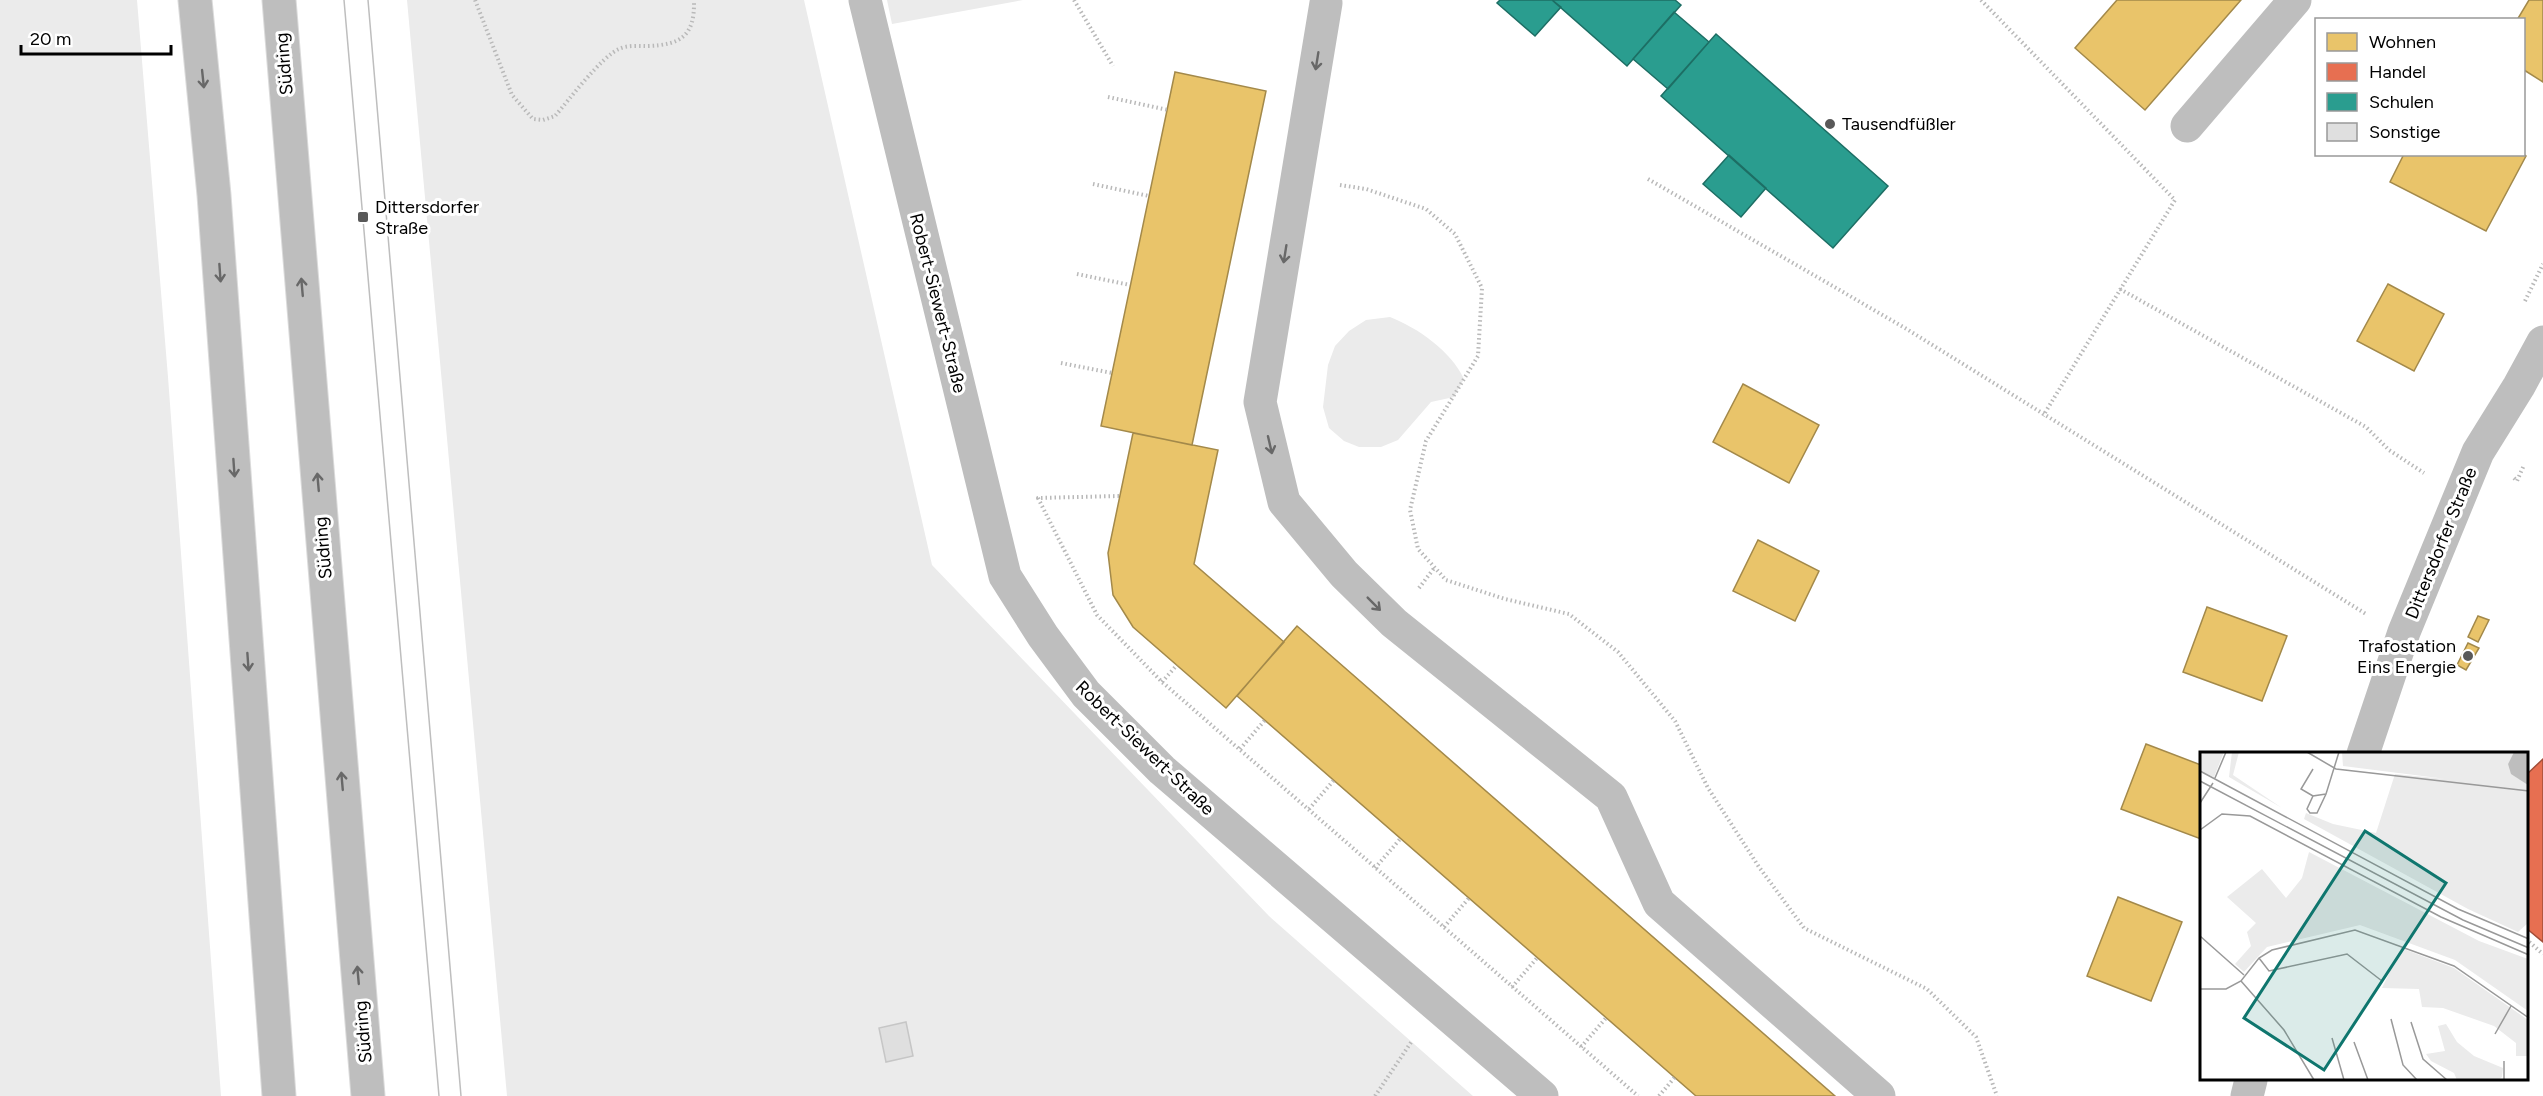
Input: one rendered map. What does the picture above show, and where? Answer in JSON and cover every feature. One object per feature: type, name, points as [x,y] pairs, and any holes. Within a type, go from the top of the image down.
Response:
[{"type":"main road","points":[[195,0],[214,195],[279,1096]]},
{"type":"main road","name":"Südring","points":[[279,0],[368,1096]]},
{"type":"main road","name":"Robert-Siewert-Straße","points":[[865,0],[1005,576],[1043,636],[1086,694],[1162,770],[1542,1096]]},
{"type":"main road","points":[[2187,126],[2295,0]]},
{"type":"main road","points":[[1326,3],[1260,402],[1284,501],[1344,574],[1394,623],[1611,797],[1659,903],[1879,1096]]},
{"type":"main road","name":"Dittersdorfer Straße","points":[[2364,752],[2404,632],[2478,452],[2543,342]]},
{"type":"main road","points":[[2247,1096],[2251,1081]]},
{"type":"path","points":[[475,0],[512,95],[533,119],[543,120],[555,116],[608,57],[619,49],[675,41],[690,31],[695,19],[694,0]]},
{"type":"path","points":[[1074,0],[1113,66]]},
{"type":"path","points":[[1981,0],[2175,200],[2043,416]]},
{"type":"path","points":[[1108,98],[1168,110]]},
{"type":"path","points":[[1298,178],[1366,189],[1426,209],[1455,234],[1482,288],[1478,356],[1426,441],[1410,510],[1418,549],[1446,580],[1505,599],[1569,614],[1618,652],[1675,720],[1708,788],[1759,867],[1804,928],[1927,989],[1976,1037],[1997,1096]]},
{"type":"path","points":[[1648,179],[1895,322],[2043,416],[2377,620],[2404,632]]},
{"type":"path","points":[[1093,184],[1149,196]]},
{"type":"path","points":[[1077,274],[1130,285]]},
{"type":"path","points":[[2120,289],[2366,427],[2389,450],[2427,475]]},
{"type":"path","points":[[1061,363],[1112,374]]},
{"type":"path","points":[[1119,496],[1038,498],[1097,615],[1161,682],[1638,1096]]},
{"type":"path","points":[[1161,682],[1177,665]]},
{"type":"path","points":[[1240,749],[1265,720]]},
{"type":"path","points":[[1309,809],[1334,780]]},
{"type":"path","points":[[1375,868],[1401,838]]},
{"type":"path","points":[[1444,927],[1469,898]]},
{"type":"path","points":[[2528,941],[2543,954]]},
{"type":"path","points":[[1512,987],[1537,958]]},
{"type":"path","points":[[1375,1096],[1438,1007]]},
{"type":"path","points":[[1581,1047],[1606,1018]]},
{"type":"path","points":[[1659,1096],[1675,1077]]},
{"type":"shaded area","points":[[0,0],[137,0],[168,377],[221,1096],[0,1096]]},
{"type":"shaded area","points":[[407,0],[804,0],[932,565],[1269,916],[1473,1096],[507,1096]]},
{"type":"shaded area","points":[[887,0],[1023,0],[892,24]]},
{"type":"shaded area","points":[[1390,317],[1412,327],[1433,342],[1451,359],[1464,379],[1454,397],[1431,402],[1398,440],[1381,447],[1359,447],[1344,441],[1329,428],[1323,407],[1328,365],[1335,346],[1349,331],[1366,320]]},
{"type":"building: Wohnen","points":[[2117,0],[2241,0],[2145,110],[2075,48]]},
{"type":"building: Wohnen","points":[[2529,0],[2543,0],[2543,82],[2525,71],[2525,18],[2518,18]]},
{"type":"building: Wohnen","points":[[1175,72],[1266,91],[1192,445],[1101,426]]},
{"type":"building: Wohnen","points":[[2403,156],[2526,156],[2486,231],[2390,182]]},
{"type":"building: Wohnen","points":[[2388,284],[2444,314],[2414,371],[2357,341]]},
{"type":"building: Wohnen","points":[[1743,384],[1819,425],[1789,483],[1713,442]]},
{"type":"building: Wohnen","points":[[1133,433],[1218,450],[1194,564],[1284,642],[1226,708],[1133,627],[1113,595],[1108,553]]},
{"type":"building: Wohnen","points":[[1758,540],[1819,571],[1795,621],[1733,591]]},
{"type":"building: Wohnen","points":[[2207,607],[2287,636],[2262,701],[2183,672]]},
{"type":"building: Wohnen","name":"Trafostation Eins Energie","points":[[2478,616],[2489,620],[2478,642],[2468,637]]},
{"type":"building: Wohnen","points":[[1297,626],[1835,1096],[1696,1096],[1237,696]]},
{"type":"building: Wohnen","name":"Trafostation Eins Energie","points":[[2468,643],[2479,648],[2466,670],[2457,665]]},
{"type":"building: Wohnen","points":[[2146,744],[2200,765],[2200,839],[2121,809]]},
{"type":"building: Wohnen","points":[[2118,897],[2182,922],[2151,1001],[2087,976]]},
{"type":"building: Handel","points":[[2543,759],[2543,942],[2528,930],[2528,773]]},
{"type":"building: Schulen","points":[[1500,0],[1552,0],[1561,7],[1535,36],[1497,3]]},
{"type":"building: Schulen","points":[[1552,0],[1675,0],[1681,5],[1627,66]]},
{"type":"building: Schulen","points":[[1674,12],[1709,42],[1668,89],[1633,59]]},
{"type":"building: Schulen","points":[[1716,34],[1888,186],[1833,248],[1661,96]]},
{"type":"building: Schulen","points":[[1729,155],[1766,188],[1741,217],[1703,184]]},
{"type":"building: Sonstige","points":[[906,1022],[913,1056],[886,1062],[879,1028]]},
{"type":"tram line","points":[[344,0],[439,1096]]},
{"type":"tram line","points":[[368,0],[461,1096]]},
{"type":"place","name":"Tausendfüßler","points":[[1830,124]]},
{"type":"place","name":"Dittersdorfer Straße","points":[[363,217]]},
{"type":"place","name":"Trafostation Eins Energie","points":[[2468,656]]}]
